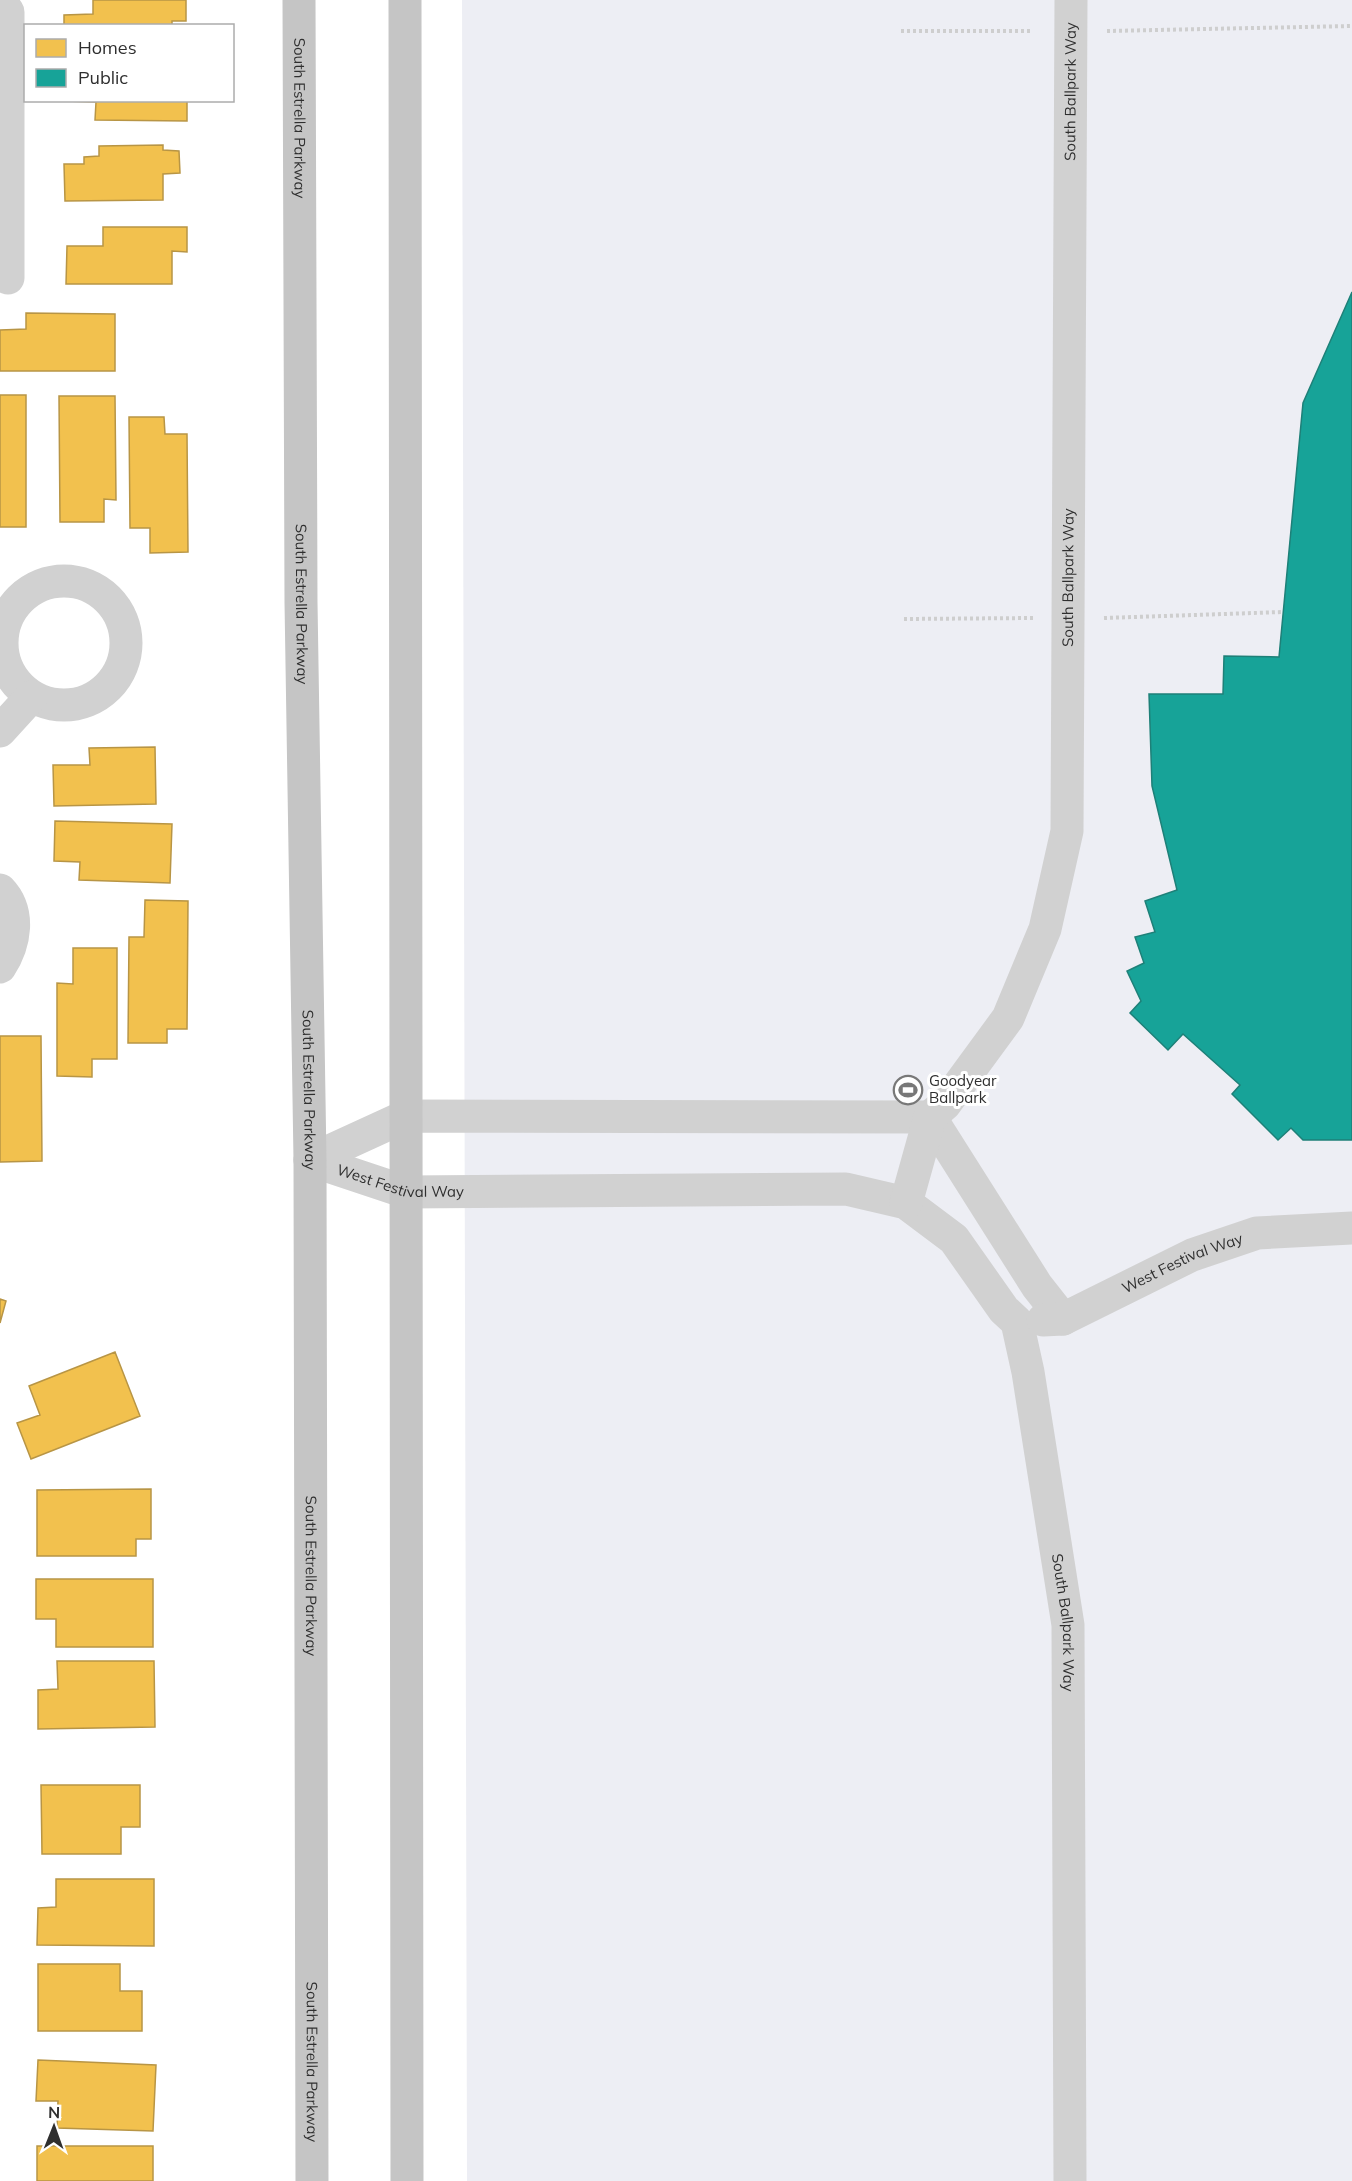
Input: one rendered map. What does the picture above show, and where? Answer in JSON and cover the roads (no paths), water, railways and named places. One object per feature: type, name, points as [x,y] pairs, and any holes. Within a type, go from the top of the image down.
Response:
[{"type":"main road","name":"South Estrella Parkway","points":[[299,0],[302,602],[310,1160],[312,2181]]},
{"type":"main road","points":[[405,0],[407,2181]]},
{"type":"lane","points":[[0,0],[8,12],[4,161],[8,278]]},
{"type":"lane","name":"South Ballpark Way","points":[[1070,2181],[1068,1625],[1029,1372],[1017,1322],[1004,1310],[954,1239],[906,1203],[930,1117],[945,1104],[1008,1018],[1046,929],[1067,831],[1071,16]]},
{"type":"lane","points":[[0,731],[31,697]]},
{"type":"lane","points":[[0,890],[12,912],[14,932],[10,951],[0,967]]},
{"type":"lane","name":"West Festival Way","points":[[310,1160],[406,1116],[930,1117]]},
{"type":"lane","points":[[930,1117],[1036,1286],[1063,1318]]},
{"type":"lane","name":"West Festival Way","points":[[310,1160],[406,1192],[846,1189],[906,1203]]},
{"type":"lane","name":"West Festival Way","points":[[1017,1322],[1063,1318],[1192,1255],[1257,1233],[1352,1228]]},
{"type":"place","name":"Goodyear Ballpark","points":[[908,1090]]}]
